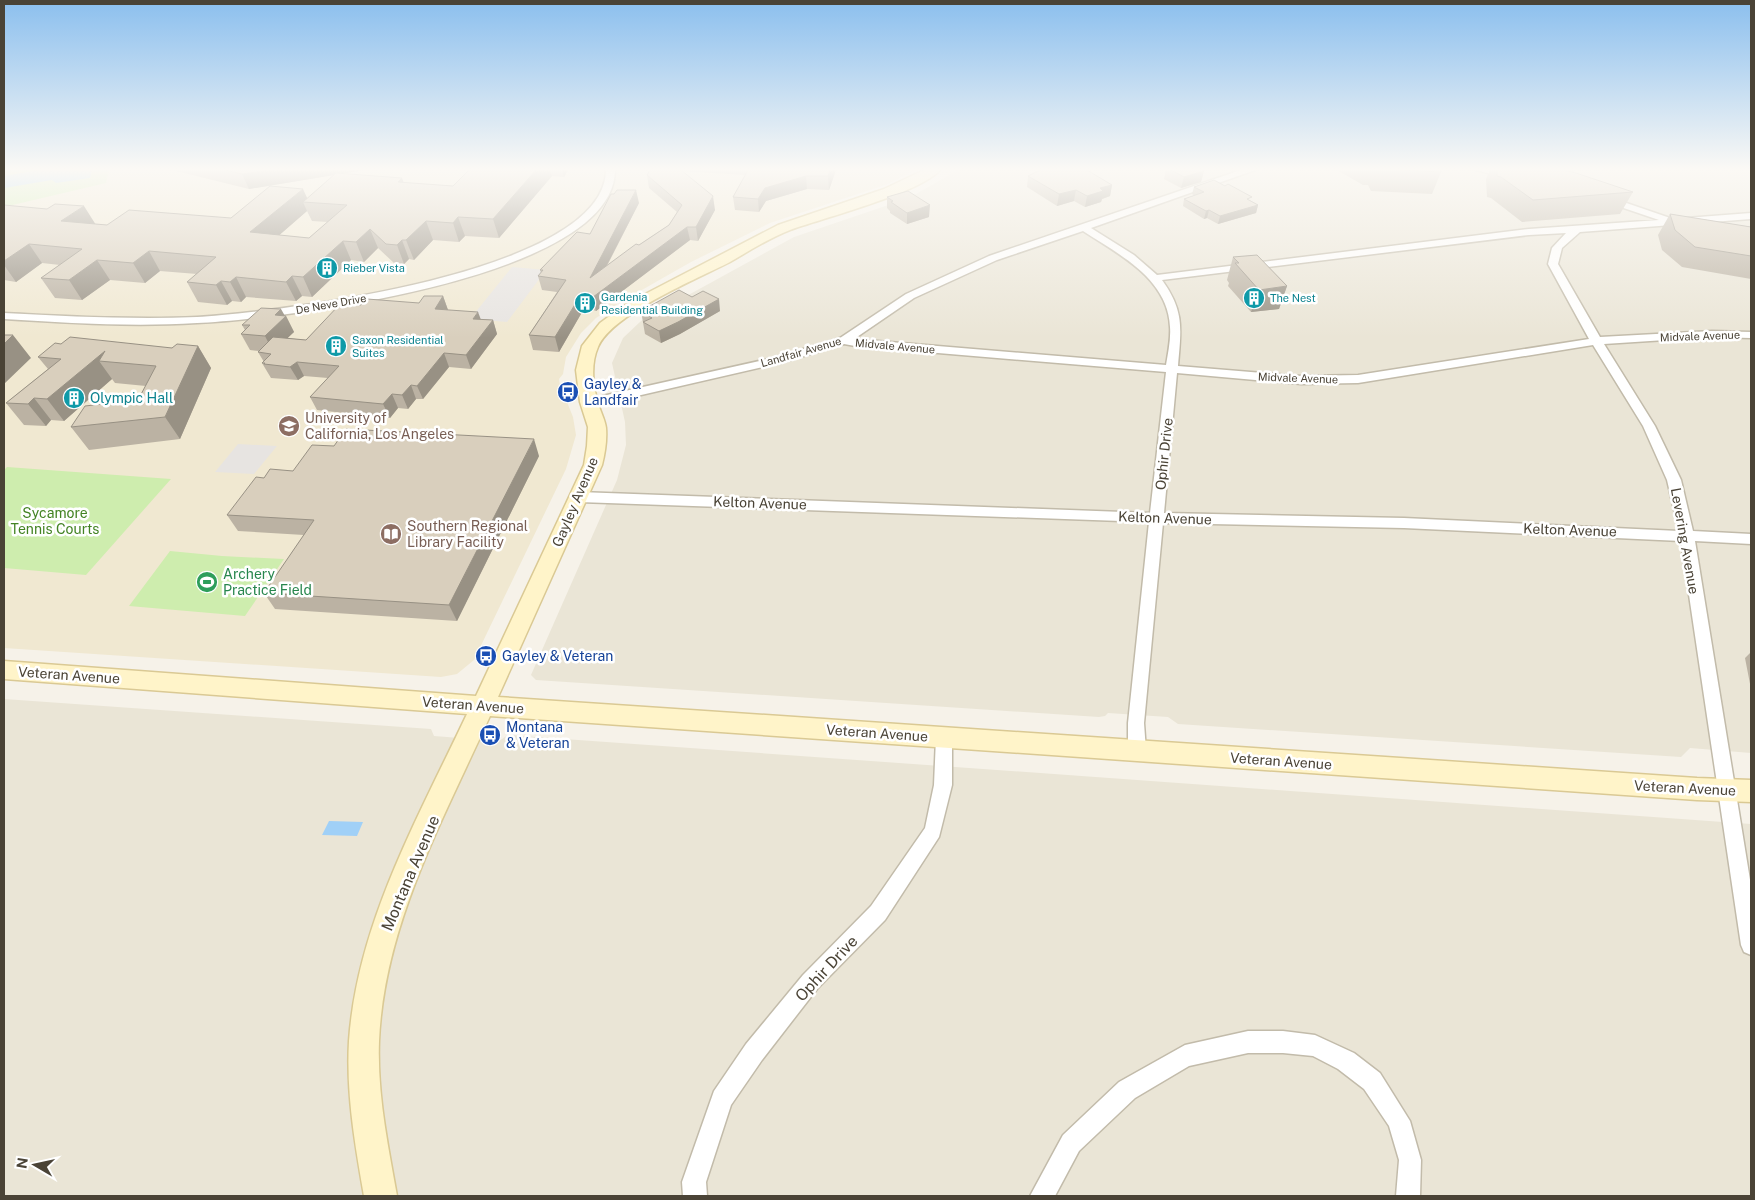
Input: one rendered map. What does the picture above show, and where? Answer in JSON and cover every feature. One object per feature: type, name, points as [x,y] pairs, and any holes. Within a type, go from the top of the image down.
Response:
[{"type":"street","name":"De Neve Drive","points":[[4,316],[167,320],[239,317],[361,300],[417,287],[515,258],[566,233],[574,226]]},
{"type":"street","name":"Gayley Avenue","points":[[484,706],[594,465],[598,441],[583,373],[584,357],[597,336],[615,318],[631,307],[788,226]]},
{"type":"street","name":"Landfair Avenue","points":[[589,404],[780,360],[844,340],[863,330],[910,296],[956,273],[993,258],[1091,226]]},
{"type":"street","points":[[1156,278],[1519,233],[1619,226]]},
{"type":"street","points":[[1686,226],[1697,230]]},
{"type":"street","name":"Ophir Drive","points":[[1085,228],[1145,268],[1156,278],[1175,312],[1176,328],[1173,370],[1136,723],[1137,751]]},
{"type":"street","name":"Levering Avenue","points":[[1577,229],[1561,242],[1553,254],[1553,264],[1596,341],[1649,426],[1674,480],[1739,791],[1751,945]]},
{"type":"street","name":"Midvale Avenue","points":[[844,340],[855,343],[1301,380],[1358,379],[1596,341],[1712,334],[1751,335]]},
{"type":"street","name":"Kelton Avenue","points":[[579,497],[1157,518],[1404,523],[1751,539]]},
{"type":"street","name":"Veteran Avenue","points":[[4,670],[484,706],[1739,791]]},
{"type":"street","name":"Montana Avenue","points":[[375,1195],[365,1104],[364,1041],[374,970],[387,921],[414,856],[484,706]]},
{"type":"street","name":"Ophir Drive","points":[[695,1196],[694,1182],[722,1098],[754,1052],[810,982],[878,913],[933,831],[943,785],[944,738]]},
{"type":"street","points":[[1042,1196],[1071,1143],[1127,1090],[1185,1056],[1248,1042],[1283,1042],[1316,1046],[1346,1060],[1372,1081],[1399,1121],[1410,1160],[1408,1196]]},
{"type":"shaded area","name":"University of California, Los Angeles","points":[[4,226],[764,226],[691,262],[619,303],[596,318],[581,333],[566,357],[563,374],[559,379],[561,394],[565,397],[573,417],[576,435],[566,469],[474,660],[457,674],[441,677],[4,648]]},
{"type":"shaded area","points":[[826,226],[1751,226],[1751,753],[1690,748],[1681,757],[1178,724],[1168,717],[1108,713],[1105,716],[1099,717],[536,680],[531,675],[617,480],[626,445],[625,422],[612,363],[623,338],[641,321],[794,237]]},
{"type":"shaded area","points":[[512,267],[546,270],[507,322],[470,319]]},
{"type":"shaded area","points":[[238,444],[277,446],[254,474],[215,472]]},
{"type":"shaded area","points":[[4,699],[431,729],[434,736],[499,741],[508,735],[1751,824],[1751,1196],[4,1196]]},
{"type":"green space","name":"Sycamore Tennis Courts","points":[[7,467],[171,479],[86,575],[4,568],[4,470]]},
{"type":"green space","name":"Archery Practice Field","points":[[170,551],[284,559],[245,616],[129,606]]},
{"type":"water","points":[[329,821],[363,822],[357,836],[322,835]]},
{"type":"building","points":[[4,226],[257,226],[250,232],[309,238],[323,226],[421,226],[406,240],[402,240],[397,245],[386,244],[370,229],[356,242],[343,241],[303,277],[292,276],[286,282],[236,277],[230,282],[221,281],[216,285],[187,282],[216,257],[149,251],[133,263],[97,260],[69,280],[41,278],[82,249],[29,244],[4,261]]},
{"type":"building","points":[[594,226],[617,226],[590,278],[636,244],[639,245],[668,226],[697,226],[687,227],[593,297],[582,293],[555,337],[529,335],[566,280],[538,276],[543,270],[540,270],[577,232],[590,234]]},
{"type":"building","points":[[1674,226],[1751,227],[1751,256],[1695,247],[1675,230]]},
{"type":"building","points":[[1257,255],[1287,286],[1259,290],[1235,263],[1239,263],[1233,257]]},
{"type":"building","points":[[679,290],[692,297],[703,291],[719,299],[659,331],[643,322],[652,318],[641,311]]},
{"type":"building","points":[[424,296],[443,296],[435,309],[478,312],[473,319],[493,320],[466,355],[444,353],[417,386],[411,385],[402,395],[392,394],[383,404],[310,397],[339,366],[297,362],[290,367],[262,363],[271,354],[258,352],[273,337],[306,340],[341,303],[361,305],[367,299],[419,303]]},
{"type":"building","points":[[261,308],[281,309],[275,315],[286,316],[265,336],[241,334],[250,325],[242,325]]},
{"type":"building","points":[[4,335],[13,335],[4,344]]},
{"type":"building","points":[[70,337],[172,348],[177,344],[198,346],[165,417],[71,427],[85,406],[138,400],[156,366],[99,361],[105,351],[47,399],[34,398],[28,404],[6,403],[61,359],[38,357],[55,343],[61,344]]},
{"type":"building","name":"Southern Regional Library Facility","points":[[346,429],[534,439],[449,605],[264,593],[314,520],[227,515],[256,477],[264,478],[270,469],[293,471],[312,445],[334,446]]},
{"type":"place","name":"Rieber Vista","points":[[327,268]]},
{"type":"place","name":"The Nest","points":[[1254,298]]},
{"type":"place","name":"Gardenia Residential Building","points":[[585,303]]},
{"type":"place","name":"Saxon Residential Suites","points":[[336,346]]},
{"type":"place","name":"Gayley & Landfair","points":[[568,392]]},
{"type":"place","name":"Olympic Hall","points":[[74,398]]},
{"type":"place","name":"University of California, Los Angeles","points":[[289,426]]},
{"type":"place","name":"Southern Regional Library Facility","points":[[391,534]]},
{"type":"place","name":"Archery Practice Field","points":[[207,582]]},
{"type":"place","name":"Gayley & Veteran","points":[[486,656]]},
{"type":"place","name":"Montana & Veteran","points":[[490,735]]}]
